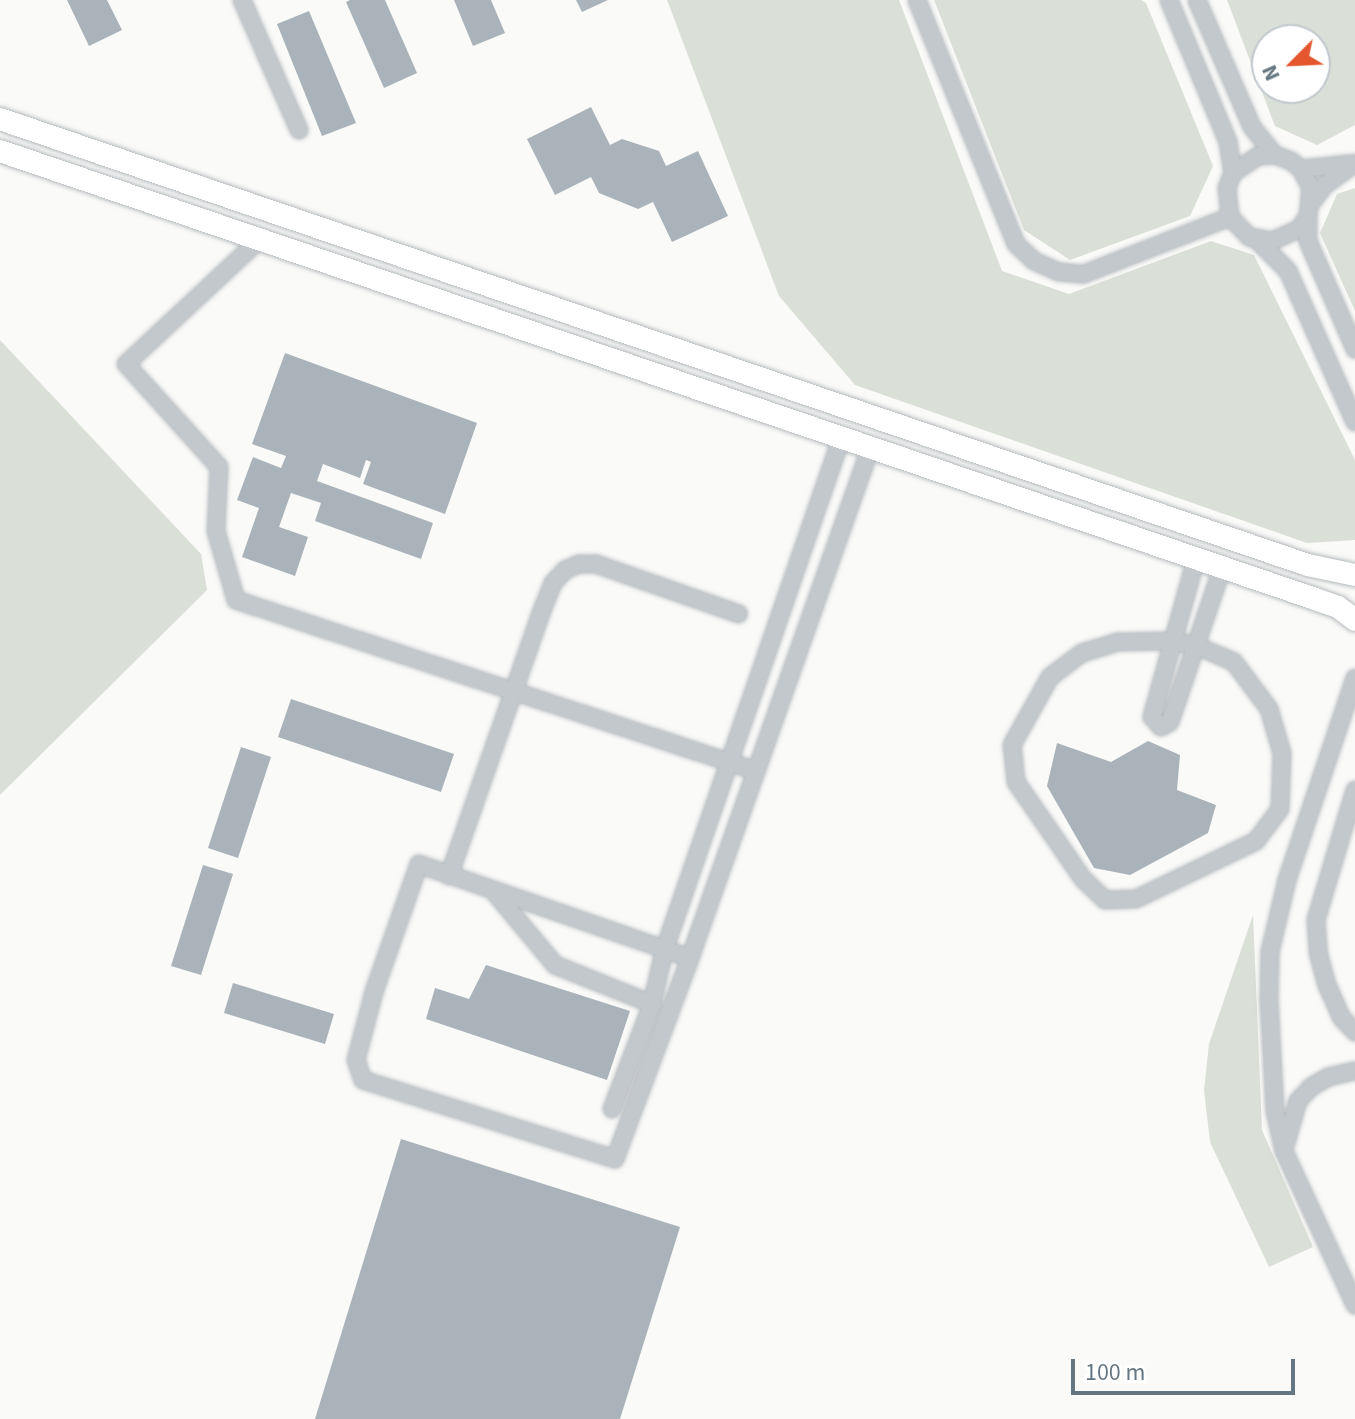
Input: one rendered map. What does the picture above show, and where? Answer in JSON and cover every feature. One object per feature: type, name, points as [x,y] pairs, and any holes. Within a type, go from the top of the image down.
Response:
[{"type":"main road","points":[[0,119],[1308,565],[1355,575]]},
{"type":"main road","points":[[0,151],[1338,607],[1355,619]]},
{"type":"main road","points":[[1355,603],[1355,619]]},
{"type":"street","points":[[242,0],[299,130]]},
{"type":"street","points":[[917,0],[1016,244],[1034,261],[1059,272],[1084,274],[1230,217]]},
{"type":"street","points":[[1169,0],[1228,142],[1233,173],[1227,188],[1230,217],[1249,237],[1266,246],[1288,271],[1355,422]]},
{"type":"street","points":[[1197,0],[1252,127],[1275,155],[1301,169],[1311,188],[1308,241],[1355,349]]},
{"type":"street","points":[[1233,173],[1258,156],[1275,155]]},
{"type":"street","points":[[1249,237],[1272,241],[1286,238],[1339,173],[1355,163]]},
{"type":"street","points":[[1301,169],[1355,163]]},
{"type":"street","points":[[258,241],[126,364],[219,467],[216,531],[236,600],[514,694],[756,771]]},
{"type":"street","points":[[612,1109],[652,1004],[664,951],[841,439]]},
{"type":"street","points":[[690,958],[495,893],[419,864],[374,992],[356,1060],[363,1080],[615,1159],[690,958],[870,449]]},
{"type":"street","points":[[1196,559],[1152,717],[1161,727],[1170,722],[1222,568]]},
{"type":"street","points":[[449,876],[553,583],[565,570],[579,564],[596,564],[739,614]]},
{"type":"street","points":[[1118,642],[1173,642],[1197,646],[1234,662],[1269,709],[1282,753],[1280,809],[1256,841],[1136,899],[1105,900],[1083,879],[1016,782],[1012,745],[1050,677],[1082,653],[1118,642]]},
{"type":"street","points":[[1355,678],[1287,880],[1270,952],[1275,1111],[1284,1151],[1355,1305]]},
{"type":"street","points":[[1355,790],[1316,920],[1318,952],[1327,985],[1341,1017],[1355,1032]]},
{"type":"street","points":[[495,893],[555,965],[652,1004]]},
{"type":"street","points":[[1284,1151],[1298,1101],[1328,1077],[1355,1071]]},
{"type":"shaded area","points":[[667,0],[899,0],[1002,271],[1069,294],[1211,241],[1254,255],[1355,460],[1355,540],[1307,543],[855,385],[779,296]]},
{"type":"shaded area","points":[[934,0],[1141,0],[1146,3],[1213,166],[1190,216],[1070,260],[1024,230]]},
{"type":"shaded area","points":[[1227,0],[1355,0],[1355,125],[1317,145],[1275,126],[1267,104],[1331,104],[1331,24],[1251,24],[1251,63]]},
{"type":"shaded area","points":[[1355,188],[1355,311],[1320,233],[1337,194]]},
{"type":"shaded area","points":[[0,340],[201,554],[207,590],[0,795]]},
{"type":"shaded area","points":[[1253,915],[1262,1130],[1313,1247],[1269,1267],[1210,1142],[1204,1090],[1209,1044]]},
{"type":"building","points":[[67,0],[107,0],[122,30],[89,46]]},
{"type":"building","points":[[385,0],[417,73],[384,88],[346,2]]},
{"type":"building","points":[[454,0],[491,0],[505,33],[473,46]]},
{"type":"building","points":[[576,0],[608,0],[582,12]]},
{"type":"building","points":[[309,11],[356,123],[322,136],[277,24]]},
{"type":"building","points":[[591,107],[610,145],[622,139],[659,151],[666,166],[698,151],[728,216],[672,242],[653,202],[638,209],[599,193],[591,177],[555,195],[527,139]]},
{"type":"building","points":[[285,353],[477,423],[445,514],[363,484],[371,462],[366,460],[360,478],[323,464],[317,481],[433,523],[421,559],[315,521],[321,503],[291,493],[279,527],[308,537],[295,576],[242,557],[259,508],[237,500],[253,457],[281,468],[286,456],[252,444]]},
{"type":"building","points":[[291,699],[454,754],[441,792],[278,737]]},
{"type":"building","points":[[1148,741],[1180,755],[1177,790],[1216,805],[1208,833],[1130,875],[1094,868],[1047,786],[1057,743],[1111,762]]},
{"type":"building","points":[[241,747],[271,757],[238,858],[208,848]]},
{"type":"building","points":[[203,865],[233,874],[201,975],[171,966]]},
{"type":"building","points":[[486,965],[630,1011],[607,1080],[426,1019],[435,988],[469,999]]},
{"type":"building","points":[[233,983],[334,1014],[325,1044],[224,1013]]},
{"type":"building","points":[[401,1139],[680,1227],[620,1419],[315,1419]]}]
